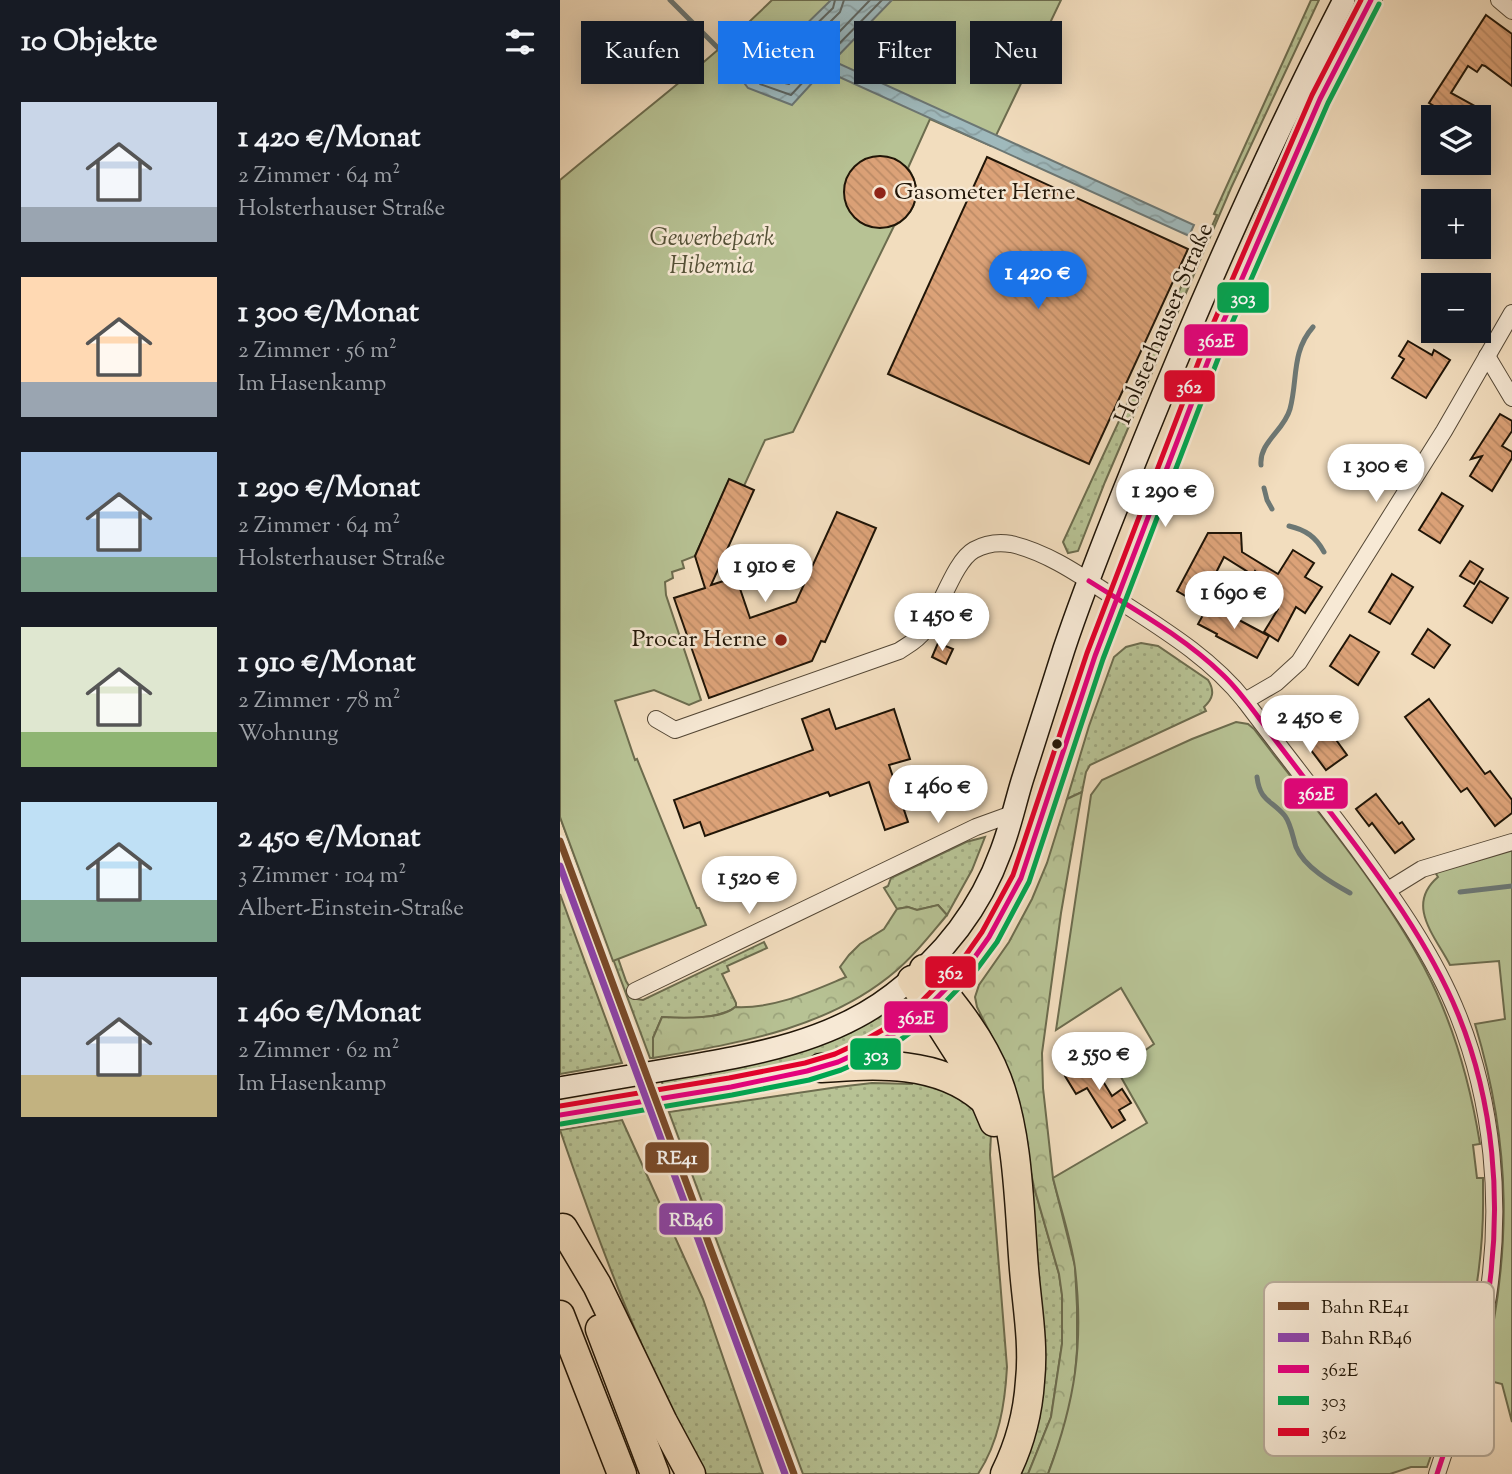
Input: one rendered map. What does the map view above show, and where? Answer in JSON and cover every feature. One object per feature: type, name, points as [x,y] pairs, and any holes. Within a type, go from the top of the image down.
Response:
[{"type":"highway","points":[[918,974],[937,1000],[987,1103],[998,1137],[1018,1349],[1015,1404],[993,1474]]},
{"type":"highway","points":[[937,1000],[967,1023],[996,1076],[1011,1134],[1031,1369],[1022,1427],[1005,1474]]},
{"type":"highway","points":[[821,1068],[862,1066],[929,1070],[958,1081],[987,1103]]},
{"type":"highway","points":[[562,1224],[655,1474]]},
{"type":"highway","points":[[562,1224],[597,1285],[691,1474]]},
{"type":"highway","points":[[560,1315],[622,1474]]},
{"type":"main road","name":"Holsterhauser Straße","points":[[560,1088],[748,1055],[811,1038],[861,1016],[918,974],[962,925],[982,893],[1003,848],[1062,657],[1143,442],[1245,204],[1298,88],[1344,0]]},
{"type":"main road","points":[[560,1115],[821,1068],[884,1040],[937,1000],[982,949],[1010,903],[1021,878],[1095,656],[1221,327],[1320,99],[1371,0]]},
{"type":"street","points":[[1499,0],[1512,11]]},
{"type":"street","points":[[1245,701],[1276,683],[1299,662],[1444,431],[1512,313]]},
{"type":"street","points":[[1487,356],[1512,398]]},
{"type":"street","points":[[656,719],[675,730],[899,651],[924,632],[960,565],[969,553],[983,546],[999,543],[1012,545],[1050,559],[1116,599],[1202,658],[1227,680],[1388,890],[1432,962],[1458,1015],[1483,1100],[1494,1181],[1489,1282]]},
{"type":"street","points":[[635,991],[976,827],[1012,814]]},
{"type":"street","points":[[1388,890],[1422,869],[1512,842]]},
{"type":"street","points":[[1437,1474],[1443,1456]]},
{"type":"green space","name":"Gewerbepark Hibernia","points":[[772,0],[1061,0],[1051,21],[970,21],[970,84],[1021,84],[991,146],[930,119],[908,168],[916,193],[912,208],[894,226],[793,432],[765,440],[744,486],[729,480],[695,556],[682,561],[684,568],[672,572],[673,578],[665,582],[666,595],[701,700],[689,705],[654,690],[615,701],[635,760],[637,759],[706,925],[613,961],[560,817],[560,180],[678,84],[704,84],[704,62],[718,50],[718,84],[840,84],[840,21],[750,21]]},
{"type":"green space","points":[[1311,0],[1319,0],[1231,188],[1078,551],[1068,553],[1063,542],[1187,274],[1193,268],[1217,215],[1214,214]]},
{"type":"green space","points":[[1141,643],[1158,646],[1208,680],[1212,695],[1204,707],[1206,711],[1090,765],[1082,792],[1067,799],[1114,657],[1126,647]]},
{"type":"green space","points":[[1236,722],[1248,724],[1254,729],[1387,905],[1424,967],[1452,1031],[1466,1075],[1480,1144],[1473,1145],[1477,1178],[1483,1178],[1477,1282],[1264,1282],[1264,1456],[1431,1456],[1427,1467],[1411,1467],[1390,1474],[1048,1474],[1071,1397],[1078,1348],[1075,1268],[1053,1178],[1147,1123],[1117,1070],[1154,1044],[1121,988],[1056,1030],[1091,795],[1102,780]]},
{"type":"green space","points":[[560,792],[626,981],[637,999],[643,1000],[764,942],[767,948],[727,966],[729,971],[722,974],[736,1007],[711,1016],[662,1017],[653,1038],[653,1058],[650,1058],[560,817]]},
{"type":"green space","points":[[1082,792],[1061,913],[1042,1053],[1053,1178],[1075,1266],[1077,1350],[1067,1421],[1048,1474],[1028,1474],[1051,1417],[1062,1344],[1062,1295],[1059,1274],[1034,1187],[1014,1091],[975,997],[979,985],[1009,942],[1032,899],[1047,863],[1067,799]]},
{"type":"green space","points":[[985,837],[972,870],[947,915],[938,905],[917,910],[908,907],[897,909],[884,888],[888,886],[891,878],[966,842]]},
{"type":"green space","points":[[1512,849],[1512,1422],[1502,1384],[1494,1382],[1494,1320],[1503,1244],[1504,1200],[1496,1114],[1475,1024],[1505,1019],[1499,961],[1450,965],[1431,932],[1423,910],[1428,888],[1438,877],[1435,872]]},
{"type":"green space","points":[[560,894],[622,1063],[560,1074]]},
{"type":"green space","points":[[938,905],[947,915],[911,957],[870,990],[842,1007],[812,1020],[750,1039],[653,1058],[653,1038],[662,1017],[711,1016],[735,1007],[778,1002],[819,988],[846,977],[840,967],[849,955],[860,944],[884,929],[897,909],[908,907],[917,910]]},
{"type":"green space","points":[[892,1006],[901,1017],[834,1053],[771,1070],[664,1089],[661,1079]]},
{"type":"green space","points":[[981,1014],[1014,1091],[1034,1187],[1059,1274],[1062,1294],[1062,1344],[1051,1417],[1028,1474],[1019,1474],[1042,1330],[974,1019]]},
{"type":"green space","points":[[913,1076],[963,1094],[991,1134],[990,1155],[1007,1367],[1000,1422],[991,1449],[978,1474],[803,1474],[669,1112],[872,1083],[912,1084]]},
{"type":"green space","points":[[622,1120],[703,1299],[763,1474],[706,1474],[663,1391],[625,1306],[560,1130]]},
{"type":"water","points":[[831,0],[892,0],[872,21],[854,21],[854,39],[840,54],[840,21],[810,21]]},
{"type":"water","points":[[840,64],[854,71],[854,84],[840,77]]},
{"type":"water","points":[[745,84],[811,84],[792,105],[748,88]]},
{"type":"water","points":[[855,84],[884,84],[1194,225],[1189,236]]},
{"type":"building","points":[[1486,15],[1512,34],[1512,86],[1485,66],[1482,65],[1477,72],[1468,66],[1451,93],[1473,105],[1429,103]]},
{"type":"building","name":"Gasometer Herne","points":[[887,156],[906,166],[914,178],[914,206],[906,218],[894,226],[873,228],[854,218],[846,206],[844,185],[854,166],[866,158]]},
{"type":"building","points":[[987,157],[1188,249],[1089,464],[888,374]]},
{"type":"building","points":[[1408,341],[1432,355],[1434,350],[1450,360],[1426,398],[1392,378],[1404,359],[1399,356]]},
{"type":"building","points":[[1500,414],[1512,421],[1512,431],[1502,446],[1512,452],[1512,458],[1492,491],[1470,476],[1482,456],[1471,459]]},
{"type":"building","points":[[729,479],[754,490],[711,585],[736,577],[750,618],[796,602],[837,512],[876,528],[825,642],[821,641],[812,661],[709,698],[674,598],[705,588],[695,556]]},
{"type":"building","points":[[1442,493],[1463,506],[1440,543],[1419,530]]},
{"type":"building","points":[[1208,533],[1241,533],[1242,552],[1278,574],[1293,550],[1314,563],[1305,577],[1322,587],[1305,613],[1296,607],[1278,641],[1264,632],[1278,609],[1273,602],[1277,595],[1255,571],[1253,575],[1224,557],[1200,604],[1177,591]]},
{"type":"building","points":[[1470,561],[1483,569],[1474,584],[1460,576]]},
{"type":"building","points":[[1392,574],[1413,587],[1390,624],[1369,612]]},
{"type":"building","points":[[1480,581],[1508,598],[1492,623],[1464,606]]},
{"type":"building","points":[[1209,604],[1269,636],[1257,658],[1198,624]]},
{"type":"building","points":[[1428,629],[1450,645],[1434,668],[1412,654]]},
{"type":"building","points":[[1350,635],[1379,652],[1358,685],[1330,666]]},
{"type":"building","points":[[938,643],[953,649],[946,664],[932,657]]},
{"type":"building","points":[[1305,697],[1347,755],[1326,770],[1283,713]]},
{"type":"building","points":[[1429,699],[1485,774],[1490,771],[1512,800],[1512,813],[1495,826],[1467,788],[1461,792],[1405,717]]},
{"type":"building","points":[[829,709],[836,729],[894,709],[910,759],[889,765],[908,822],[885,830],[869,782],[830,796],[828,792],[705,836],[700,822],[684,828],[674,800],[813,750],[802,719]]},
{"type":"building","points":[[1376,794],[1414,839],[1395,853],[1372,823],[1369,826],[1356,809]]},
{"type":"building","points":[[1090,1060],[1112,1096],[1122,1089],[1131,1103],[1119,1110],[1125,1120],[1112,1128],[1087,1088],[1076,1094],[1065,1076]]},
{"type":"waterway","points":[[670,0],[718,48]]},
{"type":"waterway","points":[[1261,465],[1264,450],[1287,417],[1298,356],[1313,327]]},
{"type":"waterway","points":[[1264,488],[1272,509]]},
{"type":"waterway","points":[[1289,526],[1310,535],[1324,552]]},
{"type":"waterway","points":[[1257,777],[1264,796],[1287,819],[1296,847],[1305,861],[1319,874],[1350,893]]},
{"type":"waterway","points":[[1460,892],[1512,886]]},
{"type":"rail line","name":"RE41","points":[[560,841],[794,1474]]},
{"type":"rail line","name":"RB46","points":[[560,866],[785,1474]]},
{"type":"transit line","name":"362","points":[[560,1106],[729,1078],[805,1063],[835,1054],[893,1024],[919,1004],[963,959],[982,932],[1013,875],[1087,653],[1213,324],[1312,95],[1361,0]]},
{"type":"transit line","name":"362E","points":[[560,1115],[731,1087],[838,1062],[898,1031],[924,1011],[970,964],[989,937],[1021,878],[1095,656],[1221,327],[1320,99],[1371,0]]},
{"type":"transit line","name":"303","points":[[561,1124],[732,1095],[809,1080],[841,1070],[873,1056],[930,1018],[977,969],[997,942],[1029,882],[1103,659],[1229,330],[1328,103],[1379,4]]},
{"type":"transit line","name":"362E","points":[[1089,581],[1176,636],[1236,688],[1386,887],[1433,962],[1458,1014],[1470,1048],[1487,1117],[1494,1189],[1490,1282]]},
{"type":"transit line","name":"362E","points":[[1437,1474],[1443,1456]]},
{"type":"place","name":"Gasometer Herne","points":[[880,193]]},
{"type":"place","name":"Procar Herne","points":[[781,640]]}]
